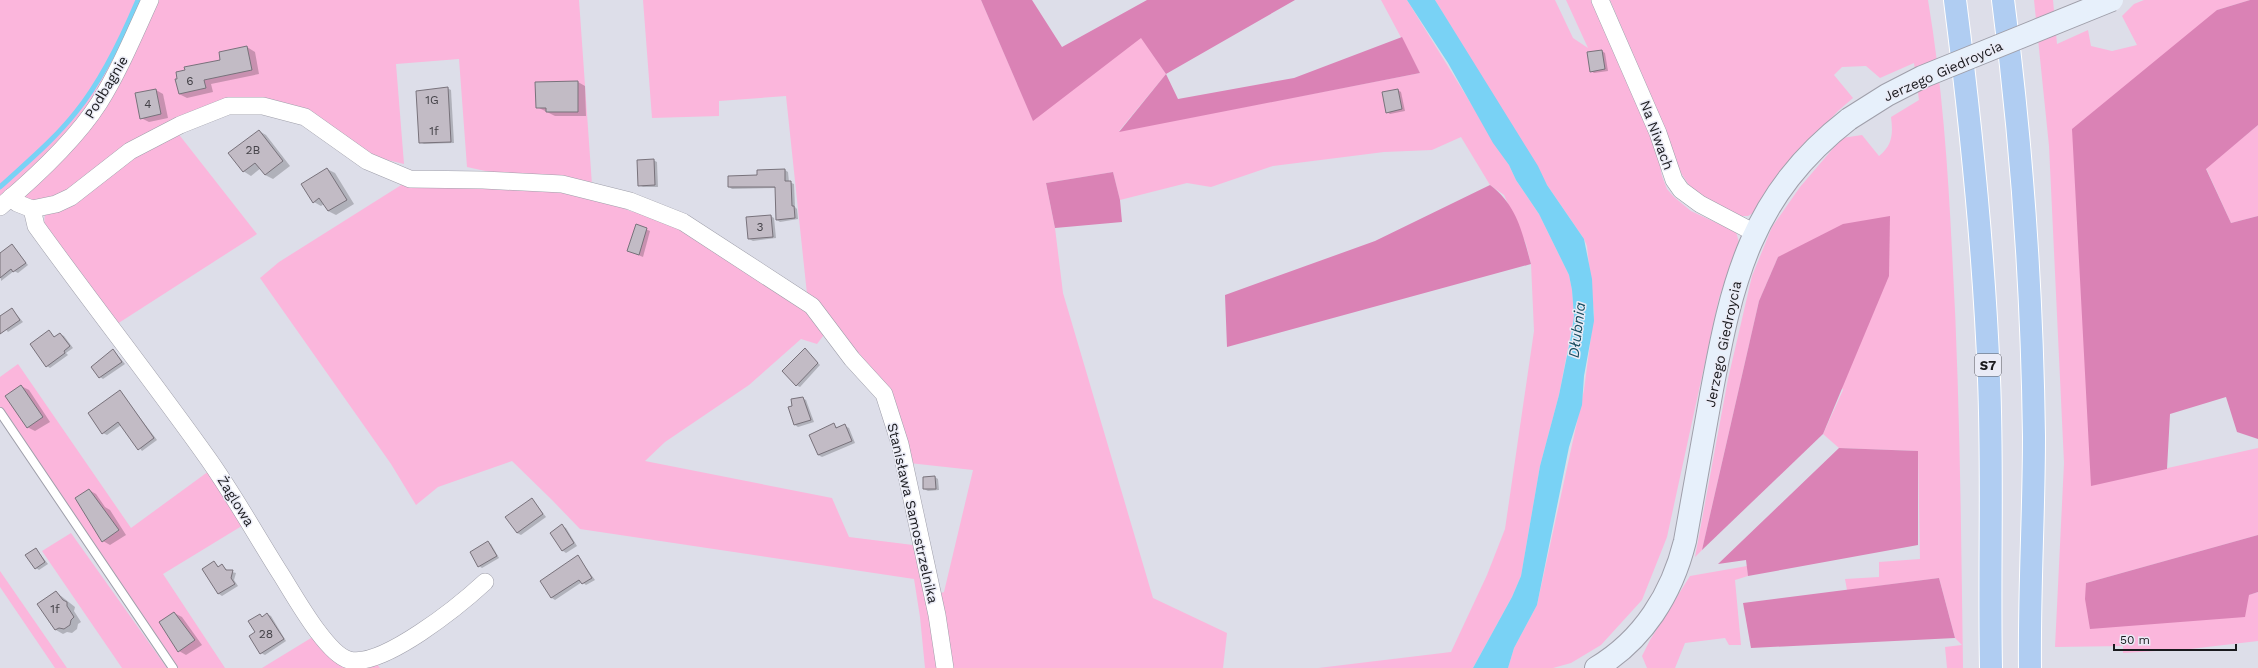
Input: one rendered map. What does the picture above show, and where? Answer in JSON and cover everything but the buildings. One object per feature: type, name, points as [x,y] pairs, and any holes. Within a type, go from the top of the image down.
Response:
[{"type":"highway","name":"S7","points":[[1955,0],[1970,121],[1988,372],[1991,668]]},
{"type":"highway","points":[[2003,0],[2024,188],[2031,305],[2034,438],[2030,668]]},
{"type":"street","name":"Podbagnie","points":[[6,202],[62,148],[91,115],[116,73],[150,0]]},
{"type":"street","name":"Na Niwach","points":[[1600,0],[1658,133],[1674,180],[1681,190],[1700,204],[1755,233]]},
{"type":"street","name":"Jerzego Giedroycia","points":[[1596,668],[1614,657],[1633,640],[1648,621],[1665,594],[1678,566],[1685,541],[1726,316],[1738,275],[1755,233],[1778,193],[1796,169],[1825,138],[1849,119],[1887,94],[1922,77],[2112,0]]},
{"type":"street","name":"Stanisława Samostrzelnika","points":[[32,209],[46,208],[71,197],[130,151],[180,125],[228,106],[263,106],[306,117],[367,161],[410,179],[483,180],[562,184],[630,201],[683,222],[812,306],[852,359],[884,394],[900,444],[937,615],[945,668]]},
{"type":"street","points":[[6,202],[17,203],[32,209]]},
{"type":"street","name":"Żaglowa","points":[[32,209],[36,226],[208,459],[304,609],[334,652],[346,659],[355,661],[365,661],[383,655],[463,601],[485,582]]},
{"type":"lane","points":[[0,412],[173,668]]},
{"type":"shaded area","points":[[0,0],[146,0],[107,82],[79,122],[0,200]]},
{"type":"shaded area","points":[[156,0],[579,0],[592,185],[499,174],[467,167],[459,59],[396,64],[404,164],[371,156],[308,115],[222,105],[61,197],[37,203],[22,197],[80,135]]},
{"type":"shaded area","points":[[643,0],[981,0],[1033,120],[1141,37],[1166,74],[1119,131],[1420,73],[1381,0],[1407,0],[1509,165],[1516,180],[1539,214],[1569,275],[1572,290],[1574,316],[1559,395],[1540,466],[1521,576],[1512,597],[1473,668],[1318,668],[1451,652],[1487,575],[1505,529],[1534,331],[1531,264],[1526,244],[1504,195],[1490,185],[1461,137],[1432,150],[1384,152],[1273,166],[1211,187],[1187,183],[1120,200],[1113,172],[1046,183],[1055,228],[1063,293],[1153,598],[1227,633],[1223,668],[952,668],[938,594],[944,592],[973,470],[909,463],[883,381],[807,294],[786,96],[719,101],[719,116],[652,118]]},
{"type":"shaded area","points":[[981,0],[1032,0],[1062,47],[1147,0],[1295,0],[1166,74],[1141,38],[1033,121]]},
{"type":"shaded area","points":[[1435,0],[1555,0],[1573,38],[1588,48],[1566,0],[1593,0],[1657,150],[1662,176],[1667,189],[1691,211],[1736,232],[1739,242],[1719,298],[1667,537],[1642,600],[1601,645],[1571,663],[1553,668],[1508,668],[1514,648],[1537,605],[1584,390],[1594,313],[1587,246],[1584,239],[1547,185]]},
{"type":"shaded area","points":[[1610,0],[1928,0],[1941,94],[1955,303],[1961,512],[1963,668],[1947,668],[1945,647],[1962,645],[1955,638],[1939,578],[1847,590],[1845,579],[1879,577],[1879,562],[1920,559],[1918,451],[1839,448],[1823,434],[1843,390],[1778,257],[1759,301],[1702,550],[1695,557],[1728,379],[1752,276],[1772,227],[1800,187],[1842,138],[1862,135],[1879,156],[1884,152],[1887,148],[1892,133],[1891,117],[1919,100],[1914,63],[1880,78],[1866,66],[1842,67],[1834,75],[1853,98],[1838,111],[1781,171],[1753,213],[1748,216],[1741,216],[1725,209],[1692,190],[1681,173],[1666,133]]},
{"type":"shaded area","points":[[2034,0],[2053,0],[2057,44],[2088,30],[2091,46],[2112,51],[2137,45],[2122,16],[2134,4],[2144,0],[2250,0],[2217,10],[2091,485],[2258,448],[2258,535],[2086,583],[2249,595],[2258,592],[2258,641],[2190,649],[2123,653],[2123,646],[2055,647],[2064,463],[2049,146]]},
{"type":"shaded area","points":[[2250,0],[2258,0],[2258,125],[2206,169],[2231,223],[2258,216],[2258,439],[2237,432],[2226,397],[2170,414],[2167,469],[2091,486],[2072,129],[2217,10]]},
{"type":"shaded area","points":[[1402,37],[1420,73],[1119,132],[1166,74],[1178,99],[1294,78]]},
{"type":"shaded area","points":[[2258,125],[2258,216],[2231,223],[2206,168]]},
{"type":"shaded area","points":[[177,132],[257,234],[114,326],[44,227],[45,212],[137,153]]},
{"type":"shaded area","points":[[1113,172],[1120,200],[1122,222],[1055,228],[1046,183]]},
{"type":"shaded area","points":[[406,182],[538,188],[579,193],[620,205],[633,212],[644,212],[692,235],[809,312],[826,332],[817,344],[801,339],[749,385],[665,442],[645,461],[832,498],[849,537],[913,545],[941,668],[925,668],[920,617],[914,579],[580,529],[512,461],[438,487],[416,505],[391,464],[260,278],[279,262]]},
{"type":"shaded area","points":[[1490,185],[1507,201],[1512,210],[1521,230],[1531,264],[1227,347],[1225,295],[1375,241]]},
{"type":"shaded area","points":[[1890,216],[1889,276],[1823,434],[1702,550],[1759,301],[1778,257],[1843,224]]},
{"type":"shaded area","points":[[18,364],[131,528],[209,471],[245,524],[163,574],[225,668],[175,668],[0,409],[0,377]]},
{"type":"shaded area","points":[[1839,448],[1918,451],[1918,545],[1748,576],[1746,560],[1718,564]]},
{"type":"shaded area","points":[[71,533],[167,668],[122,668],[42,551]]},
{"type":"shaded area","points":[[2258,535],[2258,592],[2249,595],[2245,617],[2090,629],[2085,599],[2086,583]]},
{"type":"shaded area","points":[[1747,566],[1748,576],[1735,580],[1741,645],[1729,645],[1725,638],[1685,643],[1675,668],[1647,668],[1642,656],[1650,640],[1690,576]]},
{"type":"shaded area","points":[[0,571],[67,668],[55,668],[0,587]]},
{"type":"shaded area","points":[[1939,578],[1955,638],[1751,648],[1743,603]]},
{"type":"shaded area","points":[[316,635],[338,662],[376,663],[380,668],[262,668]]},
{"type":"water","name":"Dłubnia","points":[[1407,0],[1435,0],[1538,166],[1547,185],[1584,239],[1592,279],[1594,321],[1584,376],[1582,405],[1569,447],[1537,605],[1514,648],[1508,668],[1473,668],[1512,597],[1521,576],[1540,466],[1559,395],[1572,331],[1574,316],[1572,290],[1569,275],[1539,214],[1516,180],[1509,165],[1493,143],[1448,63]]},
{"type":"waterway","points":[[0,187],[40,151],[85,100],[111,58],[138,0]]}]
